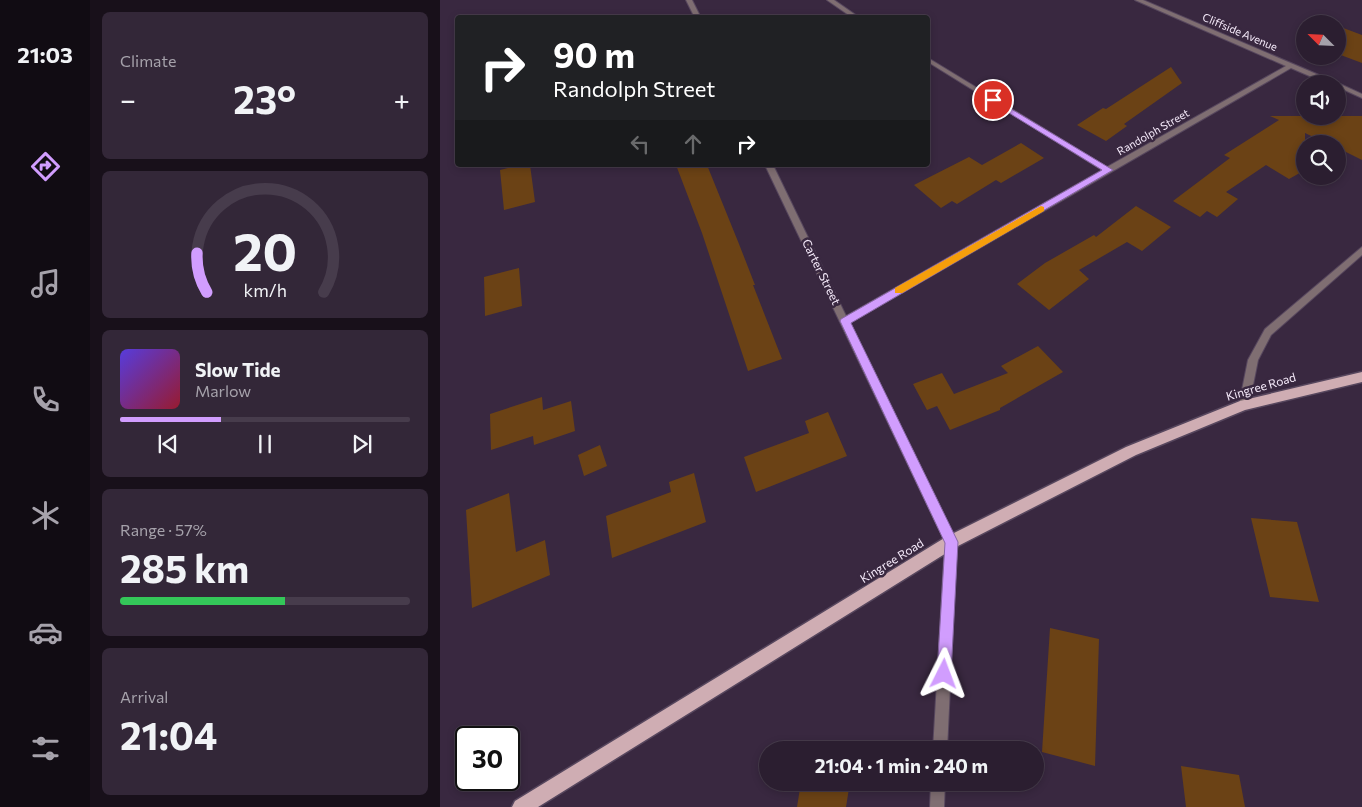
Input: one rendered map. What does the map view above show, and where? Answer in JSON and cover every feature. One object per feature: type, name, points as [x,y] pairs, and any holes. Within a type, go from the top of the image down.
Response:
[{"type":"main road","name":"Kingree Road","points":[[521,807],[951,542],[1131,451],[1244,405],[1362,377]]},
{"type":"street","points":[[689,0],[696,15]]},
{"type":"street","points":[[830,0],[853,15]]},
{"type":"street","name":"Cliffside Avenue","points":[[1138,0],[1314,75]]},
{"type":"street","points":[[930,61],[1108,170]]},
{"type":"street","name":"Randolph Street","points":[[845,321],[1291,65]]},
{"type":"street","points":[[1346,89],[1362,96]]},
{"type":"street","name":"Carter Street","points":[[770,167],[951,542],[940,741]]},
{"type":"street","points":[[1244,405],[1253,360],[1268,332],[1362,250]]},
{"type":"street","points":[[937,807],[938,791]]},
{"type":"building","points":[[1346,29],[1362,35],[1362,63],[1346,57]]},
{"type":"building","points":[[1171,67],[1182,83],[1124,124],[1127,126],[1106,141],[1077,125],[1103,108],[1106,109]]},
{"type":"building","points":[[1270,116],[1296,116],[1296,125],[1346,125],[1346,116],[1362,116],[1362,160],[1346,152],[1346,135],[1309,135],[1305,133],[1305,135],[1296,135],[1296,175],[1289,179],[1266,165],[1226,192],[1238,199],[1217,217],[1207,211],[1200,217],[1173,201],[1230,158],[1224,155],[1279,120]]},
{"type":"building","points":[[1021,143],[1044,158],[1001,183],[996,180],[957,204],[952,201],[941,208],[914,185],[969,157],[982,165]]},
{"type":"building","points":[[513,167],[530,167],[535,202],[504,210],[500,170]]},
{"type":"building","points":[[677,167],[708,167],[782,359],[748,371],[702,233]]},
{"type":"building","points":[[1136,206],[1171,227],[1142,251],[1127,242],[1079,270],[1089,279],[1049,310],[1017,284],[1045,263],[1094,235],[1096,237]]},
{"type":"building","points":[[519,268],[522,306],[485,316],[484,277]]},
{"type":"building","points":[[1038,346],[1063,372],[1000,408],[1000,410],[950,430],[937,406],[927,410],[913,384],[942,373],[954,394],[1008,373],[1001,366]]},
{"type":"building","points":[[542,397],[543,410],[571,401],[575,431],[534,445],[533,436],[491,450],[490,414]]},
{"type":"building","points":[[828,412],[847,456],[756,492],[744,457],[809,433],[805,421]]},
{"type":"building","points":[[600,445],[607,466],[584,476],[578,455]]},
{"type":"building","points":[[694,473],[706,522],[612,558],[606,516],[671,492],[669,482]]},
{"type":"building","points":[[509,493],[516,552],[545,540],[550,575],[472,608],[466,510]]},
{"type":"building","points":[[1251,518],[1297,522],[1319,602],[1270,597]]},
{"type":"building","points":[[1050,628],[1099,639],[1095,766],[1044,753],[1043,741]]},
{"type":"building","points":[[1181,766],[1239,775],[1245,807],[1186,807]]},
{"type":"building","points":[[800,791],[849,791],[846,807],[797,807]]},
{"type":"slow traffic","points":[[899,290],[1041,209]]},
{"type":"route","points":[[944,674],[951,542],[845,321],[1108,170],[993,100]]}]
